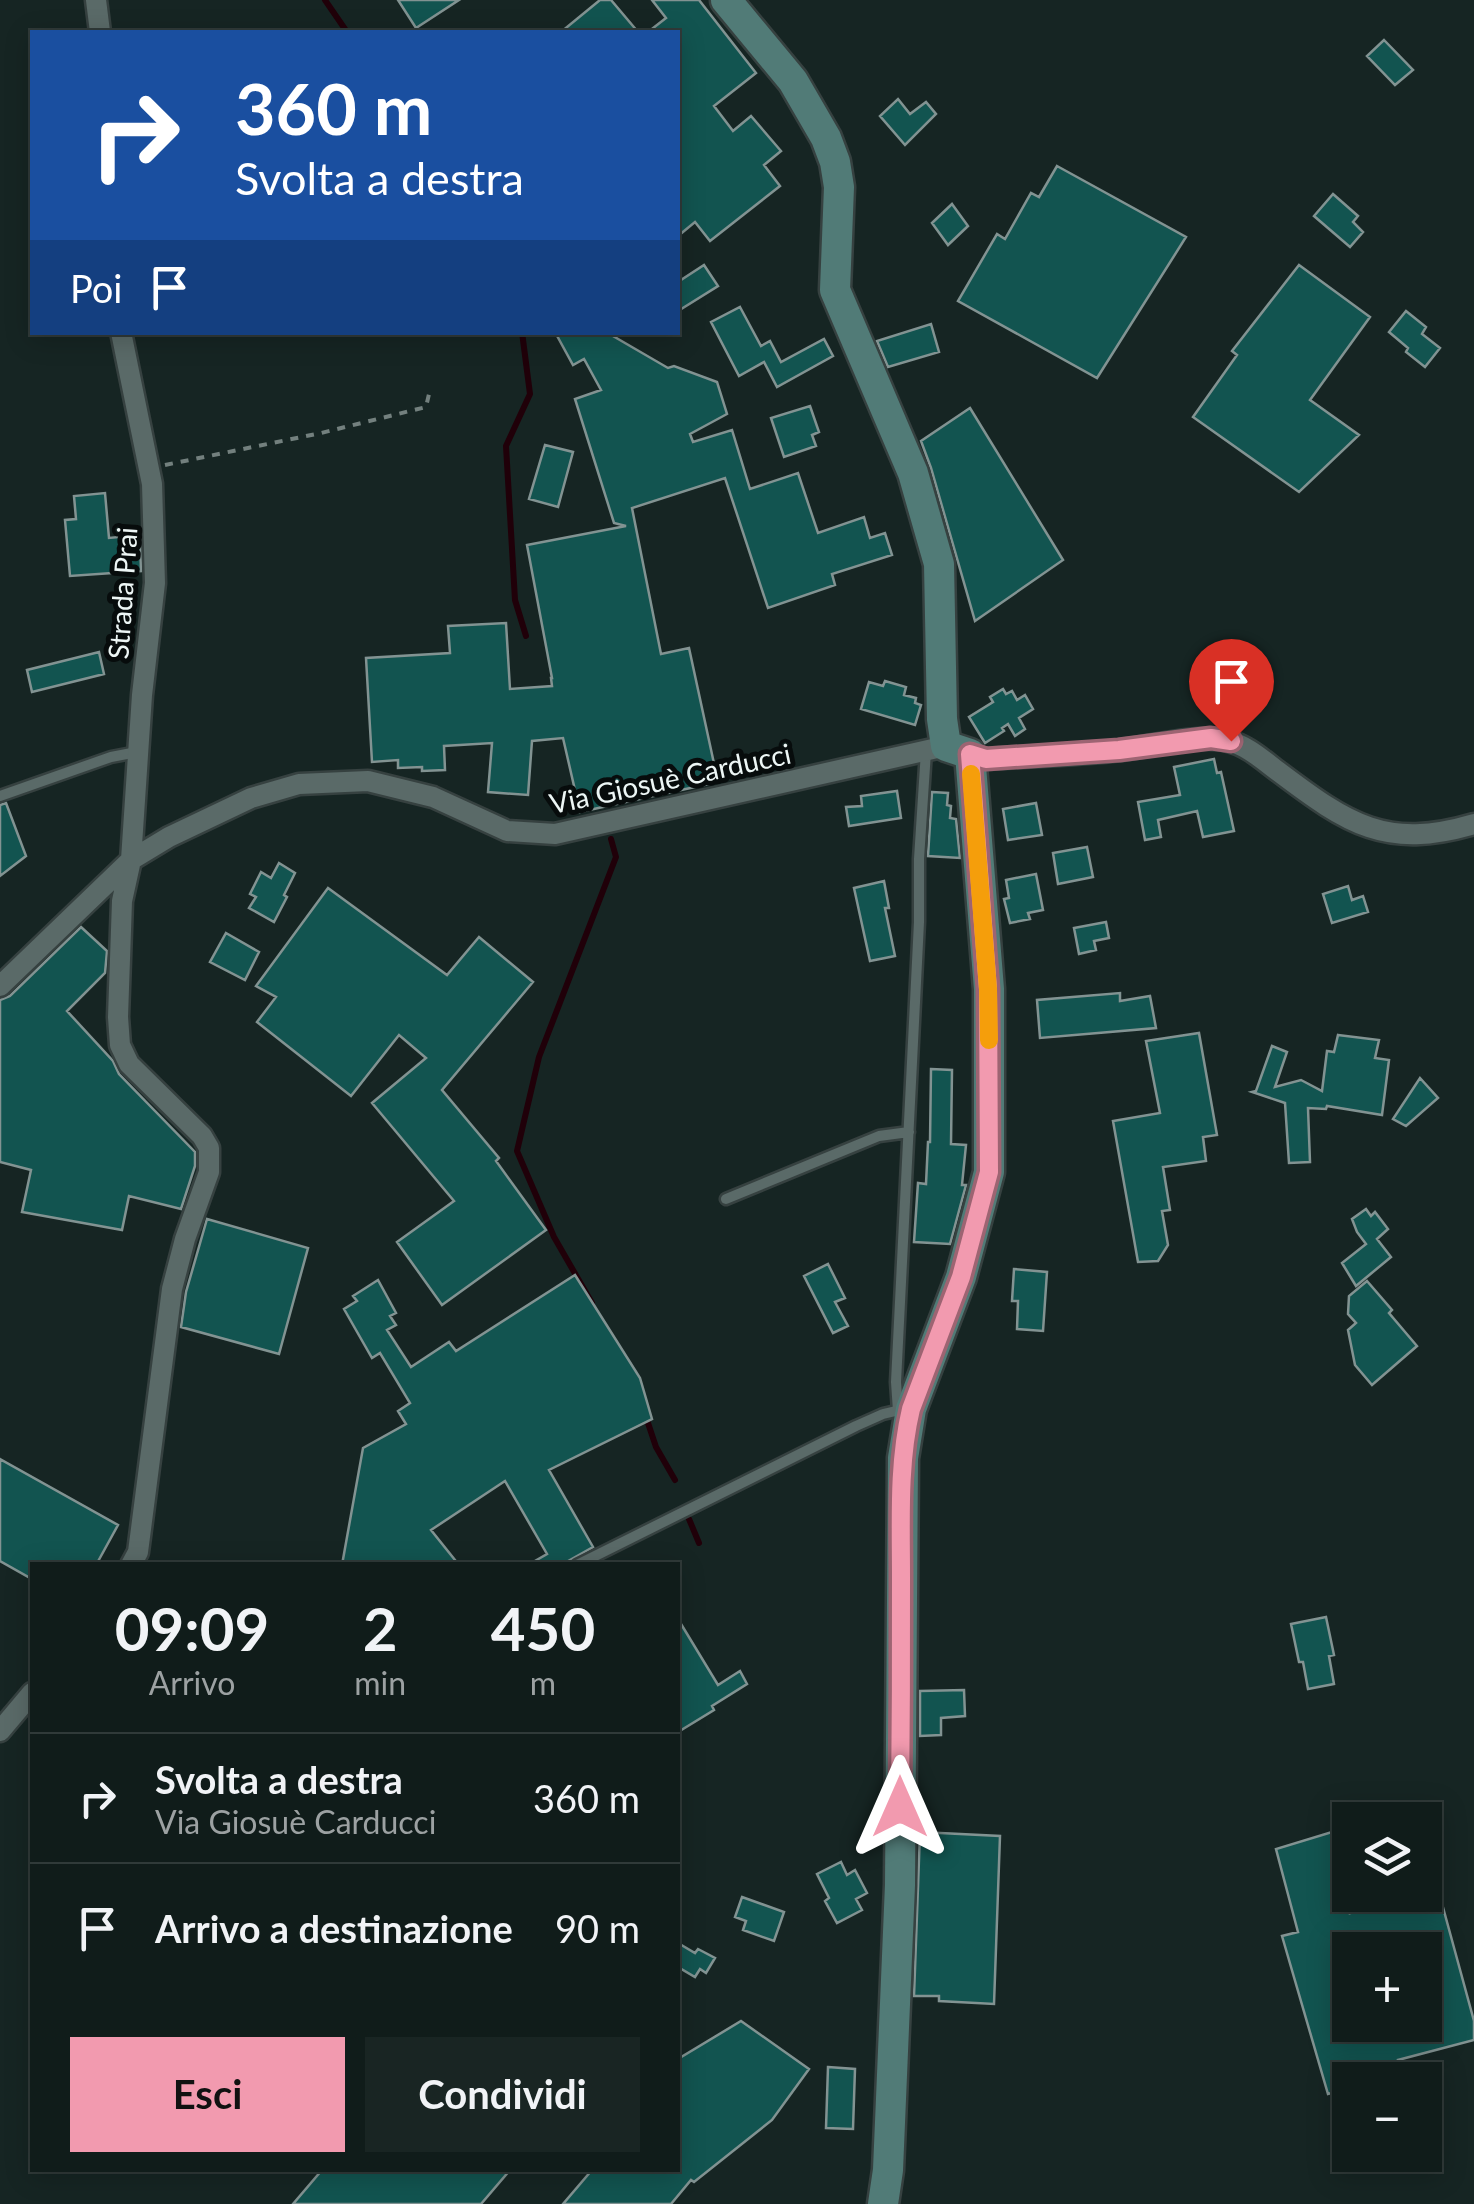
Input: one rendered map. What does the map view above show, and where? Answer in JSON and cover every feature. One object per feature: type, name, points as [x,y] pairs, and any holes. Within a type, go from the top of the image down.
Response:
[{"type":"street","points":[[96,0],[100,30]]},
{"type":"street","points":[[726,0],[794,82],[835,162],[836,290],[913,474],[939,564],[942,719],[988,989],[989,1172],[961,1277],[904,1410],[900,1885],[888,2170],[883,2204]]},
{"type":"street","name":"Strada Prai","points":[[123,335],[149,468],[155,583],[137,752],[131,860],[122,901],[120,1046],[128,1064],[210,1148],[209,1172],[172,1289],[138,1552],[133,1562]]},
{"type":"street","name":"Via Giosuè Carducci","points":[[0,986],[131,860],[251,798],[299,784],[368,781],[433,798],[508,831],[555,834],[947,750],[986,759],[1119,750],[1211,738],[1248,749],[1318,802],[1382,833],[1416,835],[1474,824]]},
{"type":"street","points":[[0,1730],[30,1695]]},
{"type":"lane","points":[[583,1562],[856,1426],[882,1414],[904,1410],[896,1382],[920,859],[947,750]]},
{"type":"lane","points":[[0,796],[111,757],[137,752]]},
{"type":"lane","points":[[726,1199],[879,1136],[908,1132]]},
{"type":"path","points":[[149,468],[426,407],[428,394]]},
{"type":"building","points":[[398,0],[459,0],[416,28]]},
{"type":"building","points":[[600,0],[611,0],[636,30],[563,30]]},
{"type":"building","points":[[652,0],[699,0],[756,73],[714,106],[733,131],[751,116],[781,151],[764,165],[780,186],[710,241],[695,222],[680,234],[680,30],[651,30],[666,18]]},
{"type":"building","points":[[1384,40],[1413,70],[1395,85],[1367,56]]},
{"type":"building","points":[[898,99],[910,114],[926,102],[936,114],[905,145],[880,116]]},
{"type":"building","points":[[1057,166],[1186,237],[1097,378],[958,301],[997,234],[1005,239],[1031,193],[1039,197]]},
{"type":"building","points":[[1333,194],[1358,216],[1353,222],[1363,232],[1350,247],[1314,216]]},
{"type":"building","points":[[952,204],[968,226],[948,245],[932,223]]},
{"type":"building","points":[[704,265],[718,286],[680,310],[680,281]]},
{"type":"building","points":[[1299,265],[1370,317],[1310,400],[1359,435],[1299,492],[1193,417],[1237,355],[1232,351]]},
{"type":"building","points":[[740,307],[761,346],[770,341],[781,362],[824,339],[833,356],[777,387],[764,362],[739,376],[711,322]]},
{"type":"building","points":[[1406,311],[1426,327],[1422,334],[1440,348],[1425,367],[1389,332]]},
{"type":"building","points":[[931,324],[939,352],[888,367],[877,341]]},
{"type":"building","points":[[557,335],[611,335],[668,368],[674,366],[717,382],[727,414],[690,434],[693,442],[732,430],[750,489],[798,473],[818,533],[864,517],[870,538],[885,533],[892,555],[832,574],[835,585],[768,608],[725,478],[632,508],[661,654],[689,648],[718,782],[580,812],[563,738],[532,741],[528,795],[488,792],[492,743],[444,746],[445,770],[398,768],[398,760],[372,762],[366,658],[450,653],[448,626],[506,623],[510,689],[552,686],[527,545],[626,526],[614,523],[575,399],[601,390],[584,359],[573,365]]},
{"type":"building","points":[[810,406],[819,432],[812,435],[816,446],[784,457],[771,418]]},
{"type":"building","points":[[970,408],[1063,560],[975,621],[921,441]]},
{"type":"building","points":[[545,445],[573,452],[558,507],[529,499]]},
{"type":"building","points":[[105,493],[109,538],[140,535],[141,571],[70,576],[65,520],[76,519],[74,496]]},
{"type":"building","points":[[99,652],[104,674],[32,692],[27,670]]},
{"type":"building","points":[[885,681],[906,687],[904,695],[916,698],[915,703],[921,705],[915,725],[861,709],[869,682],[883,686]]},
{"type":"building","points":[[1003,689],[1006,694],[1012,691],[1017,700],[1025,695],[1033,709],[1019,718],[1025,729],[1015,736],[1008,724],[985,743],[969,717],[993,702],[990,697]]},
{"type":"building","points":[[1214,759],[1217,773],[1221,772],[1234,831],[1203,837],[1197,811],[1158,820],[1161,837],[1145,840],[1138,802],[1180,795],[1174,767]]},
{"type":"building","points":[[897,791],[901,818],[849,826],[846,807],[862,806],[861,796]]},
{"type":"building","points":[[932,792],[948,793],[947,805],[951,806],[950,818],[956,819],[960,858],[928,856]]},
{"type":"building","points":[[6,803],[26,856],[0,876],[0,805]]},
{"type":"building","points":[[1036,803],[1042,835],[1008,840],[1003,809]]},
{"type":"building","points":[[1087,847],[1093,877],[1058,884],[1053,853]]},
{"type":"building","points":[[279,863],[295,873],[274,922],[249,908],[256,897],[250,894],[261,872],[271,878]]},
{"type":"building","points":[[1036,874],[1043,910],[1028,913],[1030,919],[1010,923],[1004,899],[1009,898],[1006,880]]},
{"type":"building","points":[[884,881],[895,956],[870,961],[854,888]]},
{"type":"building","points":[[1348,886],[1352,900],[1363,896],[1368,912],[1332,923],[1323,894]]},
{"type":"building","points":[[328,888],[447,975],[479,937],[533,982],[442,1090],[499,1158],[496,1161],[546,1230],[442,1305],[397,1242],[454,1201],[372,1103],[426,1058],[399,1035],[351,1096],[257,1022],[276,997],[256,986]]},
{"type":"building","points":[[1106,922],[1109,938],[1094,941],[1096,950],[1079,954],[1074,928]]},
{"type":"building","points":[[81,927],[107,951],[105,973],[67,1011],[113,1061],[119,1074],[195,1152],[195,1166],[181,1209],[129,1196],[122,1230],[22,1212],[31,1170],[0,1162],[0,1000],[10,996]]},
{"type":"building","points":[[226,933],[259,952],[245,980],[210,962]]},
{"type":"building","points":[[1120,993],[1120,1001],[1150,996],[1156,1028],[1040,1038],[1037,1000]]},
{"type":"building","points":[[1199,1033],[1217,1135],[1203,1137],[1206,1161],[1163,1167],[1170,1210],[1162,1211],[1168,1245],[1158,1261],[1138,1262],[1113,1121],[1160,1113],[1146,1041]]},
{"type":"building","points":[[1338,1035],[1379,1040],[1375,1058],[1389,1060],[1382,1115],[1327,1106],[1308,1108],[1310,1162],[1289,1163],[1285,1103],[1252,1092],[1256,1091],[1272,1046],[1287,1052],[1275,1087],[1301,1080],[1322,1091],[1327,1051],[1334,1052]]},
{"type":"building","points":[[931,1069],[952,1070],[951,1144],[966,1145],[962,1185],[966,1185],[950,1244],[914,1242],[918,1183],[926,1184]]},
{"type":"building","points":[[1420,1078],[1438,1098],[1406,1126],[1393,1119]]},
{"type":"building","points":[[1366,1209],[1371,1216],[1375,1212],[1388,1229],[1377,1239],[1391,1257],[1356,1286],[1342,1263],[1366,1244],[1352,1219]]},
{"type":"building","points":[[207,1219],[308,1248],[279,1354],[181,1327],[186,1292]]},
{"type":"building","points":[[828,1264],[845,1298],[835,1302],[848,1326],[833,1333],[804,1276]]},
{"type":"building","points":[[1014,1269],[1047,1272],[1043,1331],[1017,1329],[1018,1301],[1012,1301]]},
{"type":"building","points":[[575,1275],[640,1378],[652,1419],[549,1470],[593,1547],[566,1562],[533,1562],[547,1554],[505,1481],[431,1530],[457,1562],[343,1562],[363,1448],[406,1424],[398,1411],[410,1403],[380,1353],[372,1358],[344,1309],[357,1301],[353,1296],[378,1280],[396,1313],[390,1316],[396,1325],[387,1330],[411,1367],[449,1342],[456,1351]]},
{"type":"building","points":[[1367,1281],[1417,1346],[1372,1385],[1355,1365],[1348,1330],[1356,1323],[1348,1314],[1349,1296]]},
{"type":"building","points":[[0,1459],[118,1525],[98,1562],[30,1562],[30,1578],[0,1561]]},
{"type":"building","points":[[1326,1617],[1334,1655],[1329,1656],[1334,1684],[1308,1689],[1291,1624]]},
{"type":"building","points":[[680,1622],[718,1685],[740,1671],[747,1684],[712,1706],[714,1710],[680,1731]]},
{"type":"building","points":[[964,1690],[965,1716],[941,1718],[941,1735],[920,1736],[920,1691]]},
{"type":"building","points":[[920,1832],[1000,1836],[994,2004],[914,1996]]},
{"type":"building","points":[[1332,1832],[1332,1912],[1442,1912],[1442,1904],[1474,2021],[1474,2040],[1398,2062],[1332,2062],[1332,2093],[1328,2094],[1282,1936],[1298,1932],[1276,1849]]},
{"type":"building","points":[[841,1862],[847,1875],[855,1870],[867,1893],[856,1899],[862,1910],[837,1923],[817,1874]]},
{"type":"building","points":[[742,1897],[784,1912],[774,1941],[743,1930],[746,1921],[735,1917]]},
{"type":"building","points":[[680,1944],[715,1958],[706,1973],[700,1969],[695,1977],[680,1968]]},
{"type":"building","points":[[741,2021],[809,2069],[772,2120],[694,2182],[691,2180],[671,2204],[563,2204],[590,2172],[680,2172],[680,2058]]},
{"type":"building","points":[[828,2067],[855,2069],[853,2129],[826,2128]]},
{"type":"building","points":[[320,2172],[508,2172],[481,2204],[293,2204]]},
{"type":"waterway","points":[[325,0],[346,30]]},
{"type":"waterway","points":[[522,335],[530,394],[506,446],[515,600],[526,636]]},
{"type":"waterway","points":[[592,1303],[554,1237],[517,1151],[539,1057],[616,857],[611,839]]},
{"type":"waterway","points":[[645,1414],[656,1447],[675,1480]]},
{"type":"waterway","points":[[689,1519],[699,1543]]},
{"type":"slow traffic","points":[[971,774],[989,1040]]},
{"type":"route","points":[[900,1807],[901,1533],[907,1425],[961,1277],[989,1172],[988,989],[970,754],[986,759],[1119,750],[1211,738],[1231,741]]}]
